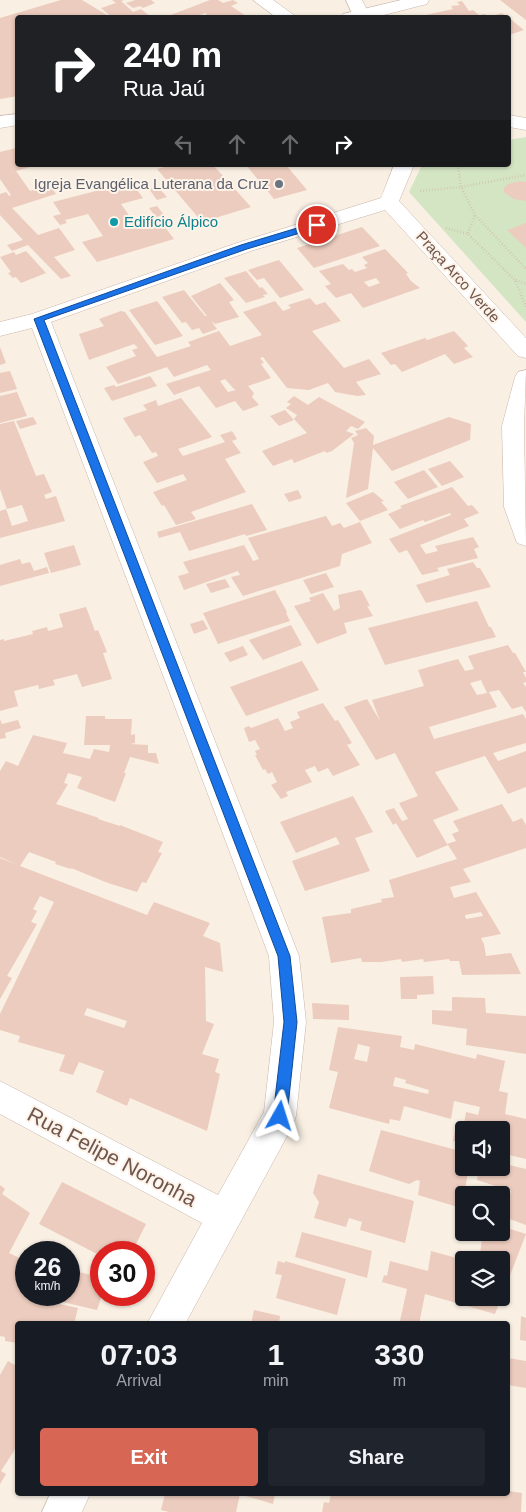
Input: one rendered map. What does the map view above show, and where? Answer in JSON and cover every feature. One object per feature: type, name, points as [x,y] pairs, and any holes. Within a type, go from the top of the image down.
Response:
[{"type":"street","points":[[261,0],[285,15]]},
{"type":"street","points":[[357,12],[421,0]]},
{"type":"street","points":[[0,122],[15,120]]},
{"type":"street","points":[[511,121],[526,124]]},
{"type":"street","points":[[0,329],[39,319],[244,247],[390,202],[403,167]]},
{"type":"street","name":"Praça Arco Verde","points":[[390,202],[526,351]]},
{"type":"street","points":[[39,319],[284,956],[290,1022],[280,1116],[167,1321]]},
{"type":"street","points":[[526,377],[513,426],[516,507],[526,537]]},
{"type":"street","name":"Rua Felipe Noronha","points":[[0,1097],[224,1216]]},
{"type":"street","points":[[61,1512],[70,1496]]},
{"type":"path","points":[[458,167],[461,187],[474,215],[526,269]]},
{"type":"path","points":[[390,202],[402,192],[461,187],[526,175]]},
{"type":"path","points":[[468,234],[474,215]]},
{"type":"path","points":[[438,226],[468,234],[515,280],[526,307]]},
{"type":"path","points":[[515,280],[526,284]]},
{"type":"green space","points":[[526,137],[526,322],[409,192],[421,167],[511,167],[511,140]]},
{"type":"building","points":[[61,0],[82,0],[107,15],[15,15],[15,96],[0,99],[0,18]]},
{"type":"building","points":[[112,0],[124,0],[121,1],[133,12],[141,9],[148,15],[109,15],[101,8],[116,3]]},
{"type":"building","points":[[135,0],[151,0],[155,3],[143,8],[140,6],[133,8],[126,3]]},
{"type":"building","points":[[210,0],[218,0],[223,3],[233,0],[238,3],[231,6],[244,15],[205,15],[207,14],[205,13],[200,15],[171,15]]},
{"type":"building","points":[[500,0],[526,0],[526,20]]},
{"type":"building","points":[[462,1],[469,11],[473,10],[479,15],[426,15],[453,9],[451,6],[460,5],[457,2]]},
{"type":"building","points":[[511,20],[524,30],[511,34]]},
{"type":"building","points":[[15,148],[15,167],[30,167],[16,171],[30,191],[50,185],[56,194],[12,208],[38,235],[59,228],[75,250],[54,257],[71,276],[61,279],[28,245],[12,251],[7,245],[23,240],[0,215],[0,194],[6,192],[9,196],[11,195],[0,179],[0,152]]},
{"type":"building","points":[[164,167],[215,167],[251,207],[202,222],[157,169]]},
{"type":"building","points":[[248,167],[288,167],[307,190],[274,199]]},
{"type":"building","points":[[520,181],[526,182],[526,201],[513,199],[504,192],[504,188],[508,184]]},
{"type":"building","name":"Edifício Álpico","points":[[131,182],[143,198],[121,204],[136,225],[158,218],[174,239],[97,262],[82,242],[103,236],[88,214],[65,220],[67,223],[60,225],[53,216],[61,214],[53,202]]},
{"type":"building","points":[[158,187],[167,197],[157,200],[149,189]]},
{"type":"building","points":[[157,206],[164,215],[156,217],[149,208]]},
{"type":"building","points":[[526,223],[526,248],[507,230]]},
{"type":"building","points":[[362,227],[380,246],[314,268],[297,248]]},
{"type":"building","points":[[385,249],[408,273],[406,274],[411,281],[420,288],[363,308],[351,293],[336,298],[325,286],[331,284],[319,271],[343,264],[349,270],[352,269],[355,272],[367,268],[364,265],[368,263],[362,257]],"holes":[[[376,278],[380,283],[369,287],[364,282]]]},
{"type":"building","points":[[26,251],[46,273],[21,283],[16,277],[13,278],[8,273],[11,272],[0,257],[14,252],[16,255]]},
{"type":"building","points":[[279,260],[304,290],[280,298],[264,278],[257,280],[248,270]]},
{"type":"building","points":[[246,271],[260,288],[262,287],[268,294],[263,295],[265,297],[246,303],[224,278]]},
{"type":"building","points":[[220,283],[234,300],[229,302],[239,317],[215,324],[211,321],[217,329],[203,334],[199,328],[192,330],[186,322],[182,323],[162,297],[184,290],[207,316],[191,296]]},
{"type":"building","points":[[310,298],[316,305],[325,302],[341,321],[312,331],[344,368],[369,359],[381,374],[356,382],[366,395],[357,396],[335,392],[328,383],[309,390],[287,388],[263,357],[260,358],[264,363],[261,364],[271,378],[248,386],[254,393],[252,397],[259,405],[243,411],[235,401],[216,408],[199,386],[174,395],[166,384],[211,370],[207,365],[174,377],[167,367],[118,384],[106,367],[136,356],[132,350],[138,348],[134,344],[89,360],[79,334],[104,326],[99,319],[121,311],[125,312],[157,357],[191,346],[188,342],[219,331],[230,346],[262,335],[243,312],[275,301],[283,311],[291,308],[288,305]],"holes":[[[225,379],[236,390],[228,392],[220,381]]]},
{"type":"building","points":[[157,301],[183,336],[155,345],[129,310]]},
{"type":"building","points":[[454,331],[468,346],[464,348],[473,357],[454,364],[445,354],[402,372],[395,364],[391,365],[381,353],[425,338],[427,340]]},
{"type":"building","points":[[0,347],[6,363],[0,365]]},
{"type":"building","points":[[10,371],[17,389],[0,393],[0,373]]},
{"type":"building","points":[[150,376],[157,386],[112,401],[104,388],[114,385],[116,387]]},
{"type":"building","points":[[17,392],[27,416],[0,423],[0,396]]},
{"type":"building","points":[[294,396],[308,405],[319,397],[365,422],[358,429],[351,426],[346,431],[354,434],[332,451],[326,453],[325,451],[294,463],[292,459],[273,466],[262,451],[307,433],[294,419],[297,415],[286,408],[291,404],[287,402]]},
{"type":"building","points":[[181,398],[212,437],[178,449],[183,456],[225,442],[220,435],[232,431],[237,439],[232,441],[241,453],[225,459],[246,492],[191,512],[196,519],[176,525],[164,505],[162,506],[153,492],[187,480],[183,474],[157,483],[143,462],[158,456],[156,452],[152,453],[140,435],[135,437],[123,418],[147,410],[143,405],[156,400],[158,406]]},
{"type":"building","points":[[285,410],[294,420],[279,426],[270,416]]},
{"type":"building","points":[[33,417],[37,424],[20,429],[16,421]]},
{"type":"building","points":[[449,417],[471,424],[470,440],[392,471],[373,448],[368,489],[346,498],[354,443],[351,438],[358,435],[355,431],[366,428],[374,436],[373,445]]},
{"type":"building","points":[[14,421],[36,476],[44,474],[52,492],[44,495],[46,499],[56,496],[65,521],[0,538],[0,511],[6,509],[12,526],[28,521],[22,505],[7,509],[0,489],[0,424]]},
{"type":"building","points":[[450,461],[464,477],[442,486],[428,469]]},
{"type":"building","points":[[424,470],[438,487],[408,499],[394,482]]},
{"type":"building","points":[[452,487],[468,506],[472,505],[479,513],[464,519],[469,526],[420,545],[426,554],[438,551],[435,546],[473,537],[479,547],[474,549],[478,558],[437,568],[439,571],[422,575],[407,550],[399,553],[389,539],[451,515],[450,513],[425,522],[423,520],[400,529],[388,514],[402,508],[400,506]]},
{"type":"building","points":[[298,490],[302,498],[289,502],[284,494]]},
{"type":"building","points":[[373,492],[384,501],[381,502],[388,510],[360,521],[346,503]]},
{"type":"building","points":[[252,504],[267,530],[246,536],[245,534],[189,551],[180,532],[159,538],[157,532]]},
{"type":"building","points":[[326,516],[332,526],[340,523],[344,528],[360,522],[372,543],[342,554],[340,566],[243,596],[231,577],[240,575],[238,571],[184,590],[178,576],[189,573],[183,562],[244,545],[253,561],[259,559],[248,538]]},
{"type":"building","points":[[74,545],[81,565],[51,573],[44,553]]},
{"type":"building","points":[[20,559],[22,564],[30,562],[34,571],[47,567],[49,573],[0,586],[0,565]]},
{"type":"building","points":[[473,562],[477,568],[480,568],[491,587],[426,603],[416,585],[450,575],[447,569]]},
{"type":"building","points":[[326,573],[334,587],[311,594],[303,580]]},
{"type":"building","points":[[225,579],[230,587],[211,593],[206,584]]},
{"type":"building","points":[[275,590],[290,621],[218,644],[203,613]]},
{"type":"building","points":[[360,590],[370,606],[367,606],[373,616],[344,623],[347,633],[317,644],[294,606],[311,601],[309,598],[323,593],[334,611],[340,608],[338,595]]},
{"type":"building","points":[[477,601],[489,627],[491,627],[496,637],[385,665],[368,628]]},
{"type":"building","points":[[86,607],[95,631],[98,630],[107,652],[103,653],[112,679],[82,687],[77,674],[53,680],[55,685],[39,689],[38,685],[14,691],[18,706],[0,711],[0,640],[4,639],[4,641],[33,634],[32,631],[47,627],[48,631],[63,627],[59,614]]},
{"type":"building","points":[[203,620],[208,629],[194,634],[190,624]]},
{"type":"building","points":[[291,625],[302,645],[263,660],[249,640]]},
{"type":"building","points":[[508,645],[526,672],[523,672],[526,682],[523,683],[526,687],[526,712],[522,706],[512,709],[499,690],[489,692],[497,707],[429,727],[434,739],[523,714],[526,719],[526,743],[493,753],[498,761],[526,751],[526,787],[508,794],[485,756],[435,772],[459,810],[433,820],[447,844],[456,841],[452,834],[459,831],[453,821],[502,804],[513,822],[522,818],[526,825],[526,848],[463,869],[471,882],[450,887],[454,898],[476,892],[501,934],[481,938],[486,956],[511,953],[521,974],[462,975],[459,961],[450,961],[449,959],[424,962],[423,959],[402,962],[401,959],[362,962],[361,958],[331,963],[322,917],[351,913],[351,909],[382,902],[381,899],[394,897],[389,880],[457,859],[448,845],[417,858],[396,823],[393,825],[385,811],[394,808],[402,821],[408,819],[399,803],[418,796],[395,753],[376,760],[344,707],[367,699],[380,721],[372,700],[424,686],[418,670],[458,659],[465,671],[474,669],[468,656]],"holes":[[[481,680],[487,693],[477,695],[470,683]],[[481,912],[483,916],[466,919],[465,915]]]},
{"type":"building","points":[[243,646],[248,655],[230,662],[224,653]]},
{"type":"building","points":[[302,661],[319,690],[246,716],[230,687]]},
{"type":"building","points":[[323,703],[335,721],[338,720],[352,743],[347,745],[360,765],[333,776],[328,768],[318,772],[315,766],[305,770],[312,782],[286,792],[288,796],[281,799],[271,785],[277,782],[272,772],[268,774],[265,769],[263,770],[255,755],[257,755],[255,751],[260,749],[255,740],[249,742],[244,728],[249,726],[251,728],[278,718],[285,731],[293,728],[290,722],[300,718],[297,712]]},
{"type":"building","points":[[86,716],[105,716],[105,719],[132,719],[131,735],[135,734],[135,743],[130,744],[148,745],[148,753],[156,753],[159,764],[130,757],[115,802],[77,788],[82,777],[68,773],[64,783],[68,784],[56,804],[120,825],[163,842],[158,852],[162,853],[146,883],[142,882],[137,892],[55,864],[56,862],[29,852],[20,866],[147,915],[154,902],[210,923],[203,936],[220,943],[223,972],[205,967],[206,1021],[214,1024],[202,1054],[219,1059],[215,1072],[220,1074],[207,1131],[130,1098],[127,1106],[96,1092],[104,1071],[79,1062],[73,1075],[59,1071],[65,1055],[18,1042],[20,1036],[0,1030],[0,1014],[54,902],[40,896],[33,909],[37,911],[31,922],[37,924],[7,976],[12,978],[0,999],[0,858],[18,865],[0,857],[0,771],[6,761],[18,766],[33,735],[67,743],[63,753],[90,759],[94,749],[109,752],[110,745],[84,745]],"holes":[[[87,1008],[127,1021],[124,1028],[84,1015]]]},
{"type":"building","points":[[0,719],[2,724],[18,720],[21,728],[5,733],[6,738],[0,739]]},
{"type":"building","points":[[353,796],[373,832],[355,838],[370,871],[305,891],[292,861],[340,844],[336,837],[296,853],[280,822]]},
{"type":"building","points":[[433,976],[434,994],[417,995],[417,999],[401,999],[400,977]]},
{"type":"building","points":[[452,997],[485,998],[486,1013],[526,1016],[526,1054],[466,1045],[467,1029],[432,1024],[432,1010],[452,1011]]},
{"type":"building","points":[[312,1003],[349,1005],[349,1020],[313,1019]]},
{"type":"building","points":[[338,1027],[402,1036],[400,1047],[414,1050],[415,1044],[476,1059],[477,1054],[505,1061],[499,1091],[508,1093],[505,1114],[526,1119],[526,1159],[510,1155],[510,1121],[464,1121],[466,1112],[478,1115],[480,1107],[454,1101],[451,1119],[404,1106],[400,1121],[390,1119],[389,1124],[329,1108],[338,1072],[329,1070]],"holes":[[[358,1044],[370,1047],[367,1062],[354,1059]],[[395,1077],[406,1080],[405,1083],[429,1090],[428,1094],[393,1086]]]},
{"type":"building","points":[[381,1130],[455,1150],[455,1176],[467,1176],[465,1186],[455,1186],[455,1206],[418,1195],[420,1181],[417,1180],[409,1184],[369,1171]]},
{"type":"building","points":[[510,1165],[526,1169],[526,1225],[510,1219],[510,1186],[496,1186],[477,1180],[478,1176],[510,1176]]},
{"type":"building","points":[[318,1174],[414,1201],[405,1243],[360,1230],[362,1222],[349,1218],[346,1227],[314,1218],[319,1202],[313,1193]]},
{"type":"building","points":[[62,1182],[146,1224],[138,1241],[90,1241],[90,1250],[80,1245],[80,1241],[72,1241],[39,1224]]},
{"type":"building","points":[[0,1185],[5,1189],[2,1194],[30,1213],[9,1253],[15,1256],[15,1306],[68,1306],[78,1308],[75,1321],[15,1321],[15,1343],[5,1341],[5,1337],[0,1336]]},
{"type":"building","points":[[510,1229],[526,1234],[510,1275],[510,1251],[480,1251],[482,1241],[510,1241]]},
{"type":"building","points":[[302,1232],[372,1251],[367,1278],[295,1257]]},
{"type":"building","points":[[431,1251],[455,1258],[455,1303],[425,1294],[420,1321],[400,1321],[407,1289],[382,1282],[384,1275],[387,1276],[390,1261],[428,1271]]},
{"type":"building","points":[[278,1261],[285,1263],[285,1261],[346,1279],[337,1315],[276,1298],[282,1275],[275,1274]]},
{"type":"building","points":[[80,1272],[90,1275],[90,1306],[98,1306],[97,1310],[80,1306]]},
{"type":"building","points":[[467,1306],[498,1306],[495,1314]]},
{"type":"building","points":[[254,1310],[280,1316],[279,1321],[252,1321]]},
{"type":"building","points":[[521,1316],[526,1318],[526,1341],[520,1340]]},
{"type":"building","points":[[510,1358],[526,1361],[526,1388],[510,1385]]},
{"type":"building","points":[[8,1361],[15,1365],[15,1448],[1,1471],[6,1474],[0,1484],[0,1375]]},
{"type":"building","points":[[510,1491],[522,1493],[521,1512],[322,1512],[324,1502],[329,1503],[331,1496],[510,1496]]},
{"type":"building","points":[[164,1496],[240,1496],[236,1512],[169,1512],[161,1510]]},
{"type":"building","points":[[246,1496],[275,1496],[273,1504]]},
{"type":"place","name":"Igreja Evangélica Luterana da Cruz","points":[[279,184]]},
{"type":"place","name":"Edifício Álpico","points":[[114,222]]},
{"type":"route","points":[[280,1116],[290,1022],[284,956],[39,319],[244,247],[317,225]]}]
